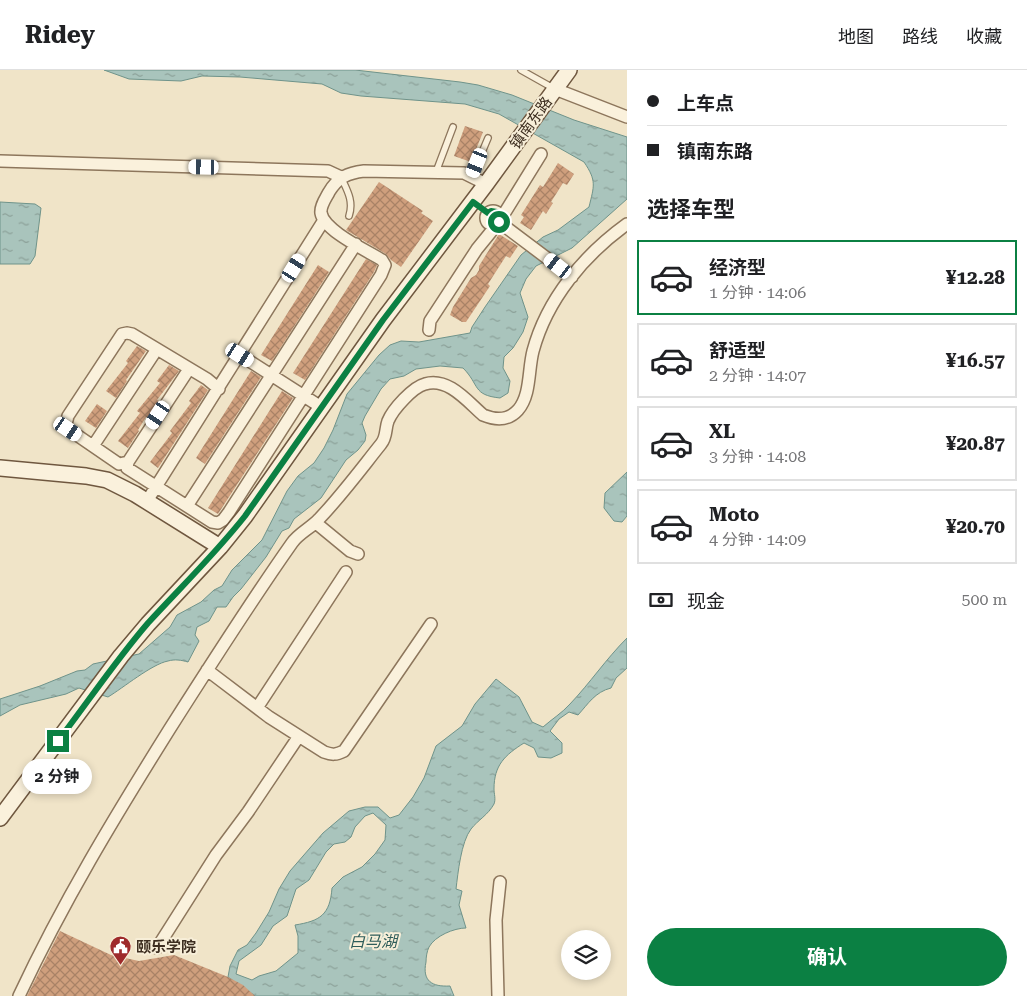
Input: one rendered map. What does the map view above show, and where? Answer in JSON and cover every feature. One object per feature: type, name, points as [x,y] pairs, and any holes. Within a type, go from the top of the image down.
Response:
[{"type":"street","name":"镇南东路","points":[[0,818],[121,656],[148,624],[220,547],[245,516],[383,320],[473,202],[569,70]]},
{"type":"street","points":[[553,92],[627,117]]},
{"type":"street","points":[[429,330],[430,321],[477,249],[499,222],[541,154]]},
{"type":"street","points":[[0,161],[328,171],[341,177]]},
{"type":"street","points":[[189,369],[128,462],[127,468],[212,522],[218,523],[223,520],[381,275],[385,265],[382,260],[331,228],[324,220],[321,213],[323,203],[333,185],[341,177],[364,170],[464,173],[486,184]]},
{"type":"street","points":[[473,202],[488,213],[486,218],[489,224],[495,225],[499,222]]},
{"type":"street","points":[[147,502],[324,220]]},
{"type":"street","points":[[499,222],[572,277]]},
{"type":"street","points":[[19,996],[56,920],[88,862],[259,588],[293,541],[316,523],[385,439],[390,418],[397,407],[413,390],[419,386],[434,382],[448,386],[489,418],[503,419],[510,417],[517,411],[526,394],[533,352],[541,329],[556,299],[596,249],[627,224]]},
{"type":"street","points":[[187,506],[356,244]]},
{"type":"street","points":[[128,462],[119,464],[68,429],[66,424],[68,416],[122,334],[132,334],[219,389]]},
{"type":"street","points":[[93,446],[156,349]]},
{"type":"street","points":[[240,355],[321,407]]},
{"type":"street","points":[[0,468],[86,476],[107,480],[121,486],[220,547]]},
{"type":"street","points":[[316,523],[350,551],[358,554]]},
{"type":"street","points":[[258,708],[346,572]]},
{"type":"street","points":[[207,670],[299,736],[332,755],[344,751],[431,624]]},
{"type":"street","points":[[157,948],[216,855],[248,812],[299,736]]},
{"type":"street","points":[[498,996],[496,920],[500,882]]},
{"type":"lane","points":[[521,70],[553,92]]},
{"type":"lane","points":[[436,172],[453,126]]},
{"type":"lane","points":[[472,176],[488,138]]},
{"type":"lane","points":[[341,177],[350,196],[352,209],[349,216]]},
{"type":"water","points":[[104,70],[355,70],[478,85],[512,95],[574,120],[627,137],[627,199],[572,248],[536,266],[526,279],[520,293],[528,317],[523,332],[513,348],[504,357],[503,368],[510,381],[508,393],[500,398],[491,397],[480,392],[463,368],[440,366],[416,369],[404,376],[390,379],[381,389],[362,423],[366,435],[365,441],[346,460],[321,498],[294,519],[289,528],[282,531],[266,557],[226,607],[217,607],[209,621],[197,627],[195,635],[199,641],[188,662],[171,660],[161,663],[108,697],[79,688],[66,694],[20,705],[0,716],[0,699],[77,671],[85,670],[93,664],[139,654],[170,627],[177,615],[201,602],[214,590],[222,586],[232,570],[262,540],[287,491],[298,476],[314,463],[324,448],[347,394],[379,355],[390,345],[401,341],[419,342],[470,333],[485,307],[521,255],[543,237],[558,230],[589,207],[593,189],[593,179],[584,162],[499,114],[465,104],[361,96],[341,93],[322,84],[240,77],[202,76],[181,81],[129,79]]},
{"type":"water","points":[[0,202],[35,204],[41,208],[35,256],[30,264],[0,264]]},
{"type":"water","points":[[627,472],[627,516],[622,522],[614,521],[604,508],[605,493]]},
{"type":"water","name":"白马湖","points":[[627,638],[627,668],[616,678],[611,688],[596,695],[578,715],[569,712],[559,719],[550,731],[562,743],[562,753],[551,758],[538,757],[534,748],[524,743],[506,756],[498,767],[494,789],[494,804],[471,829],[460,858],[456,889],[462,891],[459,905],[466,928],[451,931],[440,936],[429,947],[427,954],[425,969],[427,978],[433,984],[450,986],[454,996],[255,996],[228,977],[230,966],[238,950],[247,945],[256,933],[290,871],[323,833],[349,811],[365,807],[378,807],[390,818],[399,815],[413,797],[424,778],[436,746],[462,726],[475,704],[496,679],[519,697],[532,722],[543,727],[570,704]],"holes":[[[373,813],[386,825],[385,840],[375,854],[362,867],[343,877],[332,888],[326,911],[317,919],[295,925],[298,936],[298,953],[276,971],[252,980],[236,974],[239,961],[261,945],[273,926],[287,916],[296,889],[309,880],[326,852],[334,844],[345,842],[351,837],[355,827],[365,816]]]},
{"type":"building","points":[[465,126],[483,132],[471,162],[454,156]]},
{"type":"building","points":[[558,163],[574,174],[567,185],[563,183],[546,214],[543,211],[531,230],[520,223],[524,217],[521,215],[540,185],[543,187]]},
{"type":"building","points":[[379,182],[423,211],[421,213],[433,221],[401,267],[386,254],[346,230]]},
{"type":"building","points":[[499,234],[518,246],[510,258],[506,256],[488,284],[490,286],[466,322],[462,322],[450,315],[453,307],[471,278],[476,275],[479,266]]},
{"type":"building","points":[[366,259],[377,265],[374,272],[305,380],[293,373]]},
{"type":"building","points":[[318,265],[329,272],[272,361],[261,355]]},
{"type":"building","points":[[137,346],[146,351],[116,398],[106,391],[128,363],[126,361]]},
{"type":"building","points":[[169,365],[179,371],[157,400],[159,401],[148,418],[146,417],[128,448],[118,441],[140,413],[137,411],[160,383],[157,381]]},
{"type":"building","points":[[251,371],[261,377],[205,464],[196,458]]},
{"type":"building","points":[[201,385],[208,390],[158,468],[150,462],[172,433],[170,431],[191,403],[189,401]]},
{"type":"building","points":[[282,391],[293,398],[218,514],[208,508]]},
{"type":"building","points":[[97,404],[107,411],[96,428],[85,421]]},
{"type":"building","name":"颐乐学院","points":[[60,931],[111,955],[139,961],[174,955],[228,977],[243,985],[255,996],[27,996]]},
{"type":"place","name":"颐乐学院","points":[[120,966]]},
{"type":"route","points":[[58,741],[121,656],[148,624],[220,547],[245,516],[383,320],[473,202],[488,213],[491,211],[497,212],[500,218],[499,222]]}]
